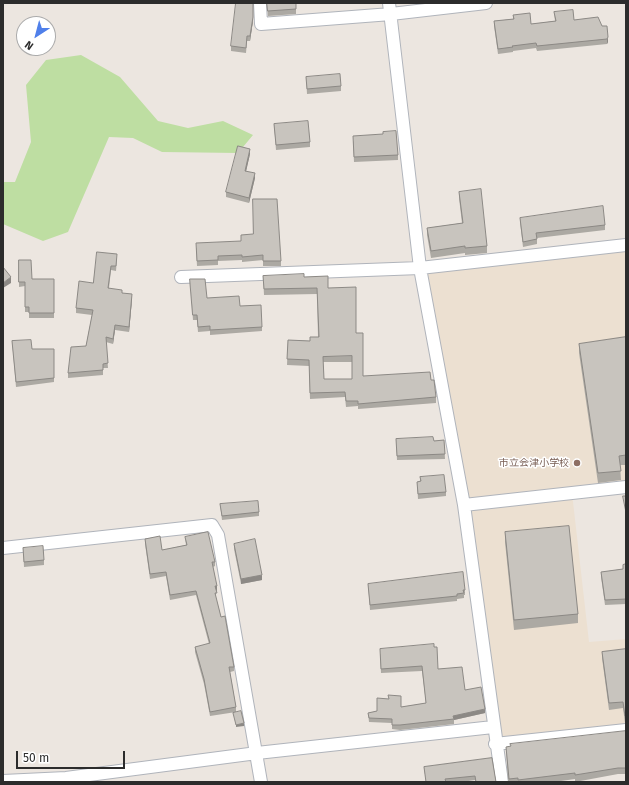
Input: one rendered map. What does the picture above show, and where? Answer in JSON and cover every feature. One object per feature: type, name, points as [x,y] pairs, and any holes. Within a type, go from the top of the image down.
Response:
[{"type":"street","points":[[260,3],[261,24],[390,8],[486,3]]},
{"type":"street","points":[[390,8],[420,268],[464,505],[495,744],[502,782]]},
{"type":"street","points":[[181,276],[420,268],[626,245]]},
{"type":"street","points":[[464,505],[626,487]]},
{"type":"street","points":[[3,548],[212,525],[218,535],[261,782]]},
{"type":"street","points":[[3,781],[66,778],[257,753],[493,727]]},
{"type":"street","points":[[495,744],[626,730]]},
{"type":"shaded area","points":[[626,245],[626,487],[572,493],[589,642],[626,639],[626,727],[497,741],[420,268]]},
{"type":"green space","points":[[81,55],[120,77],[158,121],[188,128],[223,121],[253,135],[238,153],[162,152],[133,138],[109,137],[68,232],[43,241],[3,224],[3,182],[15,182],[31,142],[26,85],[46,60]]},
{"type":"building","points":[[236,3],[253,3],[253,17],[250,36],[247,36],[246,48],[231,46]]},
{"type":"building","points":[[267,3],[296,3],[296,9],[268,11]]},
{"type":"building","points":[[573,10],[574,20],[598,17],[602,26],[607,26],[607,39],[537,46],[536,43],[498,49],[494,21],[514,19],[513,15],[530,13],[531,24],[556,21],[554,12]]},
{"type":"building","points":[[340,74],[341,86],[307,89],[306,77]]},
{"type":"building","points":[[308,121],[310,142],[276,145],[274,124]]},
{"type":"building","points":[[396,131],[398,155],[354,157],[353,136],[383,134],[383,132]]},
{"type":"building","points":[[238,146],[250,149],[245,171],[255,173],[249,198],[226,192]]},
{"type":"building","points":[[481,189],[487,246],[465,248],[465,246],[431,251],[427,228],[463,223],[459,192]]},
{"type":"building","points":[[253,199],[277,199],[281,261],[263,261],[263,255],[242,257],[242,255],[218,256],[218,260],[197,261],[196,243],[241,241],[241,235],[253,234]]},
{"type":"building","points":[[603,206],[605,225],[536,233],[537,239],[523,242],[520,218]]},
{"type":"building","points":[[97,252],[117,254],[116,266],[111,266],[108,288],[122,290],[122,293],[132,294],[129,327],[115,325],[113,339],[106,337],[108,363],[103,364],[103,370],[68,373],[71,347],[86,346],[93,310],[76,308],[79,281],[93,283]]},
{"type":"building","points":[[19,260],[31,260],[32,279],[54,279],[54,313],[29,313],[29,307],[25,307],[25,282],[19,282]]},
{"type":"building","points":[[3,267],[11,277],[3,283]]},
{"type":"building","points":[[304,274],[304,277],[328,276],[328,288],[356,287],[356,333],[363,333],[363,376],[430,372],[431,380],[434,380],[436,397],[358,404],[358,401],[346,401],[345,392],[310,393],[309,360],[287,359],[288,340],[310,341],[310,337],[319,337],[317,288],[264,289],[263,276]],"holes":[[[352,356],[352,379],[324,379],[323,357]]]},
{"type":"building","points":[[190,279],[205,279],[207,298],[239,296],[240,306],[261,305],[262,327],[210,330],[210,326],[198,327],[197,315],[193,315]]},
{"type":"building","points":[[626,337],[626,455],[619,456],[621,471],[598,473],[579,344]]},
{"type":"building","points":[[31,340],[32,349],[54,349],[54,378],[16,382],[12,341]]},
{"type":"building","points":[[433,437],[434,441],[444,440],[445,454],[397,456],[396,439]]},
{"type":"building","points":[[444,475],[446,492],[418,494],[417,482],[421,481],[420,477]]},
{"type":"building","points":[[623,496],[626,496],[626,512]]},
{"type":"building","points":[[258,501],[259,512],[222,516],[220,504]]},
{"type":"building","points":[[569,526],[578,614],[514,620],[505,532]]},
{"type":"building","points":[[208,532],[215,562],[212,562],[217,586],[215,586],[217,593],[215,593],[221,617],[225,616],[234,667],[229,667],[236,707],[210,712],[204,679],[195,647],[210,643],[196,591],[170,595],[166,572],[150,574],[145,539],[160,536],[162,550],[187,545],[185,537]]},
{"type":"building","points":[[255,539],[262,575],[241,579],[234,544]]},
{"type":"building","points":[[43,546],[44,560],[24,562],[23,548]]},
{"type":"building","points":[[626,564],[626,599],[605,600],[601,572],[623,569],[623,565]]},
{"type":"building","points":[[463,572],[465,590],[463,590],[464,593],[457,594],[457,596],[370,605],[368,584]]},
{"type":"building","points":[[434,644],[434,647],[437,647],[438,669],[462,667],[465,690],[481,687],[485,709],[453,716],[454,719],[400,725],[392,725],[392,719],[369,718],[368,713],[377,711],[377,698],[389,699],[388,695],[401,696],[401,707],[426,703],[422,666],[381,669],[380,649]]},
{"type":"building","points":[[626,649],[626,717],[623,702],[609,703],[602,652]]},
{"type":"building","points":[[241,711],[244,723],[236,725],[233,713]]},
{"type":"building","points":[[626,731],[626,768],[575,775],[575,773],[518,780],[518,778],[509,779],[506,747],[511,746],[510,744]]},
{"type":"building","points":[[492,758],[496,782],[476,782],[475,776],[445,779],[446,782],[426,782],[424,767]]},
{"type":"place","name":"市立会津小学校","points":[[577,463]]}]
